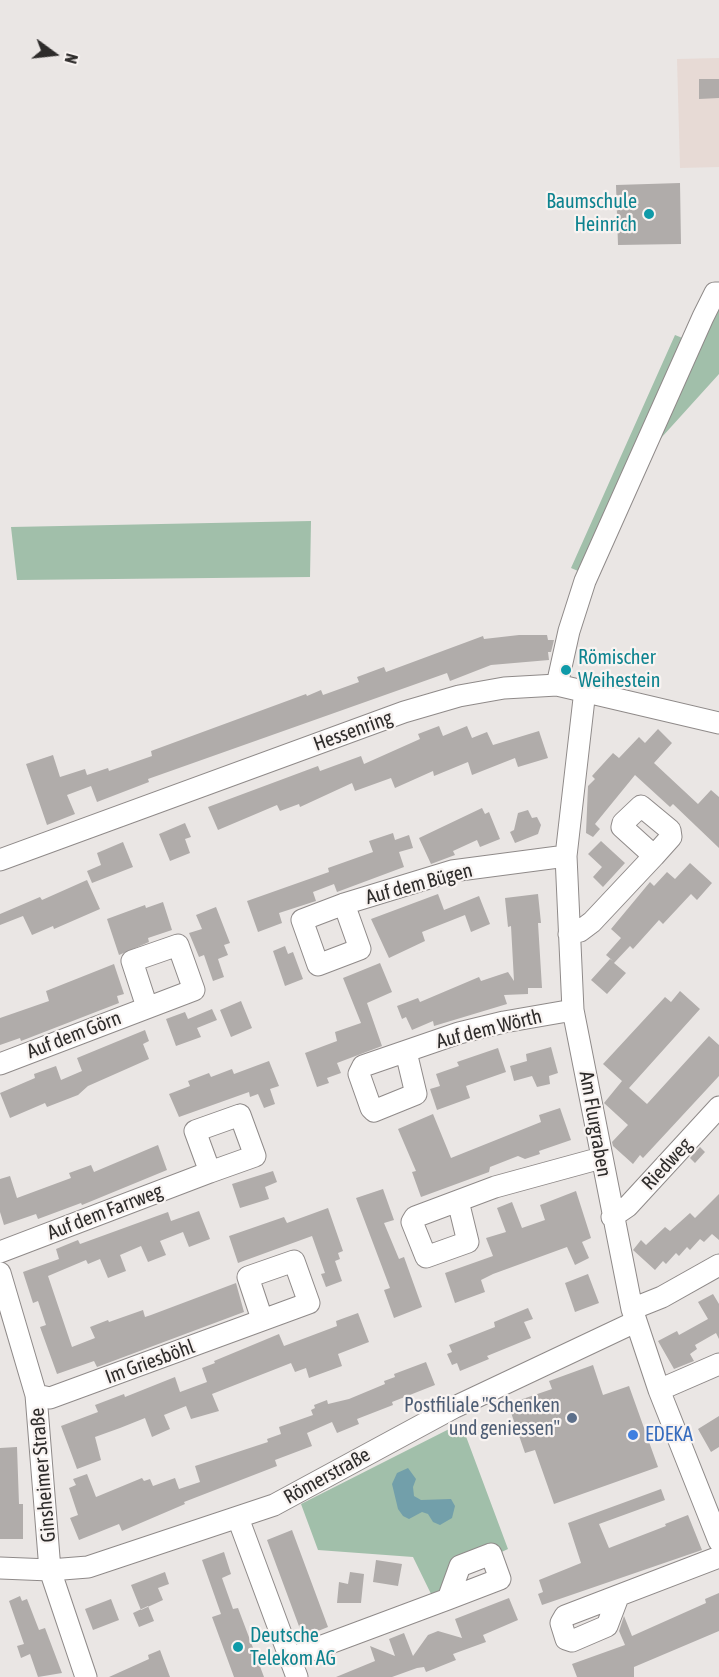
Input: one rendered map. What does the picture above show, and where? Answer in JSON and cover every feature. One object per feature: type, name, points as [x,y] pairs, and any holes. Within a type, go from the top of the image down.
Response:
[{"type":"street","name":"Am Flurgraben","points":[[719,293],[716,293],[703,316],[585,581],[569,631],[572,688],[566,856],[573,1010],[612,1217],[634,1316],[659,1390],[719,1542]]},
{"type":"street","name":"Hessenring","points":[[0,860],[404,712],[459,696],[493,690],[572,688],[719,723]]},
{"type":"street","name":"Auf dem Bügen","points":[[344,904],[452,871],[566,856]]},
{"type":"street","points":[[569,934],[580,931],[592,922],[654,856]]},
{"type":"street","name":"Auf dem Görn","points":[[0,1064],[147,1007]]},
{"type":"street","name":"Auf dem Wörth","points":[[406,1052],[459,1033],[504,1022],[573,1010]]},
{"type":"street","name":"Riedweg","points":[[612,1217],[628,1206],[719,1107]]},
{"type":"street","points":[[458,1201],[495,1187],[601,1158]]},
{"type":"street","name":"Auf dem Farrweg","points":[[0,1252],[210,1172]]},
{"type":"street","name":"Römerstraße","points":[[0,1568],[50,1570],[88,1567],[274,1505],[455,1407],[634,1316],[662,1297],[719,1265]]},
{"type":"street","name":"Ginsheimer Straße","points":[[0,1274],[36,1395],[50,1570],[86,1677]]},
{"type":"street","name":"Im Griesböhl","points":[[36,1395],[50,1398],[262,1319]]},
{"type":"street","points":[[659,1390],[719,1364]]},
{"type":"street","points":[[238,1518],[294,1668],[448,1599]]},
{"type":"street","points":[[618,1597],[719,1557]]},
{"type":"shaded area","points":[[719,58],[719,167],[680,168],[677,59]]},
{"type":"green space","points":[[719,303],[719,374],[652,448]]},
{"type":"green space","points":[[675,335],[685,339],[578,571],[571,568]]},
{"type":"green space","points":[[311,521],[310,577],[17,580],[11,527]]},
{"type":"green space","points":[[461,1423],[508,1549],[495,1555],[491,1548],[444,1594],[433,1598],[413,1557],[318,1550],[301,1504]]},
{"type":"water","points":[[408,1468],[416,1479],[413,1487],[414,1496],[421,1500],[451,1499],[455,1506],[452,1518],[440,1525],[433,1522],[428,1514],[422,1512],[409,1519],[403,1516],[398,1509],[392,1484],[397,1473]]},
{"type":"building","points":[[699,79],[719,79],[719,98],[699,99]]},
{"type":"building","name":"Baumschule Heinrich","points":[[680,183],[681,244],[618,245],[616,185]]},
{"type":"building","points":[[547,635],[548,640],[554,640],[551,652],[548,652],[549,660],[491,665],[450,681],[447,673],[148,779],[149,782],[97,802],[91,786],[67,795],[75,814],[47,825],[26,764],[53,755],[60,777],[85,769],[87,775],[108,768],[109,771],[152,756],[151,751],[306,694],[307,696],[321,690],[323,695],[359,682],[357,677],[384,667],[386,672],[483,636],[484,639]]},
{"type":"building","points":[[439,726],[443,736],[467,726],[472,738],[487,732],[493,745],[539,731],[548,758],[518,767],[515,758],[472,775],[468,762],[434,776],[433,771],[395,788],[391,778],[355,791],[352,783],[300,807],[299,804],[280,811],[277,805],[218,830],[208,807],[318,766],[320,771],[361,756],[364,764],[420,739],[418,734]]},
{"type":"building","points":[[658,729],[672,743],[654,763],[698,804],[711,790],[719,797],[719,848],[673,804],[670,807],[635,775],[595,824],[600,829],[593,837],[586,833],[588,786],[595,779],[592,776],[613,753],[619,758],[639,737],[645,743]]},
{"type":"building","points":[[482,808],[485,814],[489,812],[500,839],[480,847],[477,840],[453,851],[455,855],[431,864],[419,838]]},
{"type":"building","points":[[528,810],[532,818],[537,817],[541,825],[538,834],[515,843],[510,832],[514,830],[518,813]]},
{"type":"building","points":[[185,823],[191,837],[185,839],[190,853],[170,861],[159,834]]},
{"type":"building","points":[[393,833],[395,840],[409,835],[413,848],[399,852],[404,867],[337,892],[334,884],[313,892],[316,901],[279,913],[282,923],[258,932],[247,901],[329,872],[328,868],[373,852],[369,841]]},
{"type":"building","points":[[601,841],[625,863],[603,887],[593,877],[602,867],[588,854]]},
{"type":"building","points":[[123,842],[133,867],[92,883],[87,871],[101,865],[97,853]]},
{"type":"building","points":[[690,863],[712,883],[697,900],[691,894],[663,924],[659,920],[633,949],[630,946],[614,963],[626,973],[607,994],[591,980],[610,959],[613,961],[606,955],[621,938],[611,929],[650,882],[654,886],[667,872],[675,879]]},
{"type":"building","points":[[87,880],[100,909],[54,929],[53,926],[32,935],[23,916],[0,925],[0,914],[40,897],[42,900]]},
{"type":"building","points":[[438,894],[444,910],[479,896],[490,924],[471,932],[465,915],[422,932],[425,941],[389,958],[371,919]]},
{"type":"building","points":[[538,894],[542,988],[528,988],[528,994],[504,995],[507,1004],[434,1026],[433,1021],[412,1030],[406,1017],[402,1019],[397,1006],[418,998],[420,1002],[479,977],[481,981],[508,972],[514,981],[511,926],[508,927],[505,898]]},
{"type":"building","points":[[163,902],[172,930],[148,938],[149,942],[119,955],[107,919],[145,905],[146,908]]},
{"type":"building","points":[[216,907],[230,943],[224,945],[228,955],[218,959],[224,977],[213,981],[204,955],[199,957],[189,933],[202,929],[196,915]]},
{"type":"building","points":[[285,946],[288,954],[293,952],[303,979],[285,986],[273,951]]},
{"type":"building","points":[[380,963],[392,992],[367,1003],[382,1046],[337,1063],[341,1073],[327,1078],[329,1083],[317,1087],[305,1053],[337,1041],[335,1032],[361,1023],[343,978]]},
{"type":"building","points":[[114,964],[124,994],[117,996],[119,1003],[21,1041],[20,1038],[0,1045],[0,1018],[49,1001],[46,991]]},
{"type":"building","points":[[680,991],[700,1009],[629,1088],[647,1104],[709,1036],[719,1045],[719,1076],[643,1158],[640,1155],[633,1164],[613,1146],[612,1142],[628,1125],[604,1103],[622,1081],[603,1064],[665,997],[671,1002]]},
{"type":"building","points":[[241,1001],[252,1028],[231,1037],[220,1010]]},
{"type":"building","points":[[212,1009],[217,1020],[197,1028],[201,1037],[176,1046],[166,1019],[185,1012],[188,1019]]},
{"type":"building","points":[[145,1030],[149,1041],[143,1044],[149,1059],[88,1086],[78,1095],[47,1107],[45,1103],[10,1118],[0,1093],[35,1078],[34,1074],[56,1066],[61,1080],[82,1071],[77,1058]]},
{"type":"building","points":[[551,1047],[558,1073],[549,1076],[550,1084],[537,1087],[532,1076],[514,1081],[510,1066],[527,1061],[526,1054]]},
{"type":"building","points":[[498,1048],[506,1072],[466,1086],[470,1098],[437,1110],[430,1089],[440,1086],[436,1074],[459,1066],[457,1062]]},
{"type":"building","points":[[269,1061],[279,1086],[270,1089],[275,1104],[264,1108],[258,1094],[250,1097],[249,1092],[179,1117],[169,1094],[190,1086],[188,1081],[209,1073],[211,1077],[232,1069],[234,1074]]},
{"type":"building","points":[[560,1108],[571,1140],[539,1151],[540,1154],[525,1159],[518,1156],[490,1167],[489,1172],[421,1197],[412,1172],[416,1171],[398,1129],[433,1114],[451,1158],[541,1122],[539,1115]]},
{"type":"building","points":[[158,1145],[167,1170],[82,1205],[81,1203],[38,1219],[36,1214],[4,1225],[0,1212],[0,1179],[10,1176],[17,1198],[71,1178],[69,1173],[91,1165],[94,1172]]},
{"type":"building","points":[[700,1147],[705,1152],[695,1163],[690,1158]]},
{"type":"building","points":[[273,1171],[277,1182],[265,1187],[269,1199],[240,1208],[232,1184]]},
{"type":"building","points":[[383,1189],[394,1220],[384,1223],[399,1259],[404,1257],[422,1307],[394,1318],[384,1290],[390,1288],[356,1198]]},
{"type":"building","points":[[576,1191],[591,1238],[582,1242],[589,1258],[575,1265],[567,1247],[481,1280],[485,1292],[455,1303],[445,1273],[493,1256],[486,1238],[506,1232],[497,1208],[512,1202],[522,1228],[545,1220],[540,1205]]},
{"type":"building","points":[[719,1194],[719,1240],[712,1234],[704,1242],[700,1239],[690,1250],[687,1247],[679,1256],[676,1253],[666,1264],[663,1261],[655,1270],[633,1250],[641,1240],[646,1245],[665,1227],[670,1231],[690,1213],[695,1218]]},
{"type":"building","points":[[328,1208],[343,1251],[338,1253],[340,1259],[335,1261],[342,1281],[326,1287],[321,1274],[325,1273],[312,1236],[238,1263],[229,1236],[284,1217],[287,1223]]},
{"type":"building","points":[[199,1211],[210,1239],[189,1247],[183,1232],[160,1241],[166,1255],[148,1262],[141,1246],[120,1255],[126,1271],[108,1278],[100,1259],[88,1264],[86,1260],[48,1276],[72,1347],[95,1338],[90,1327],[143,1310],[145,1317],[236,1283],[244,1312],[97,1367],[94,1361],[57,1374],[40,1327],[46,1325],[38,1301],[33,1303],[23,1272],[59,1259],[56,1249],[78,1240],[80,1244],[168,1212],[171,1221]]},
{"type":"building","points":[[588,1274],[599,1303],[575,1312],[565,1283]]},
{"type":"building","points":[[713,1294],[719,1304],[719,1339],[716,1333],[695,1345],[697,1349],[690,1354],[694,1361],[674,1369],[658,1341],[677,1331],[679,1335],[708,1319],[698,1302]]},
{"type":"building","points":[[528,1308],[533,1319],[524,1322],[531,1338],[487,1356],[489,1359],[460,1371],[457,1363],[452,1365],[447,1354],[452,1352],[449,1345],[495,1327],[494,1322]]},
{"type":"building","points":[[358,1313],[369,1342],[338,1354],[342,1366],[309,1378],[306,1368],[295,1372],[291,1363],[212,1394],[219,1411],[191,1419],[186,1406],[164,1415],[170,1429],[152,1437],[145,1418],[95,1437],[101,1460],[77,1469],[61,1426],[98,1412],[95,1405],[124,1394],[125,1397],[175,1377],[180,1392],[207,1382],[202,1368],[215,1363],[214,1361],[279,1334],[284,1346],[337,1326],[336,1321]]},
{"type":"building","points":[[426,1362],[435,1385],[357,1419],[359,1424],[337,1433],[332,1422],[307,1433],[312,1446],[275,1460],[277,1466],[184,1502],[185,1504],[122,1531],[119,1524],[79,1540],[70,1518],[78,1515],[69,1488],[76,1485],[73,1479],[87,1474],[96,1497],[142,1478],[144,1481],[150,1479],[153,1486],[175,1478],[179,1489],[200,1482],[195,1466],[268,1442],[267,1439],[281,1434],[279,1427],[313,1415],[311,1410],[315,1408],[314,1405],[327,1400],[328,1404],[349,1399],[385,1384],[384,1381],[395,1377],[394,1374]]},
{"type":"building","points":[[593,1365],[603,1395],[629,1386],[658,1467],[554,1504],[535,1450],[525,1453],[508,1404],[552,1389],[549,1381]]},
{"type":"building","points":[[719,1416],[719,1447],[711,1452],[698,1429]]},
{"type":"building","points":[[17,1447],[19,1504],[23,1504],[23,1539],[0,1539],[0,1448]]},
{"type":"building","points":[[661,1489],[665,1500],[599,1524],[609,1548],[688,1515],[702,1550],[542,1605],[538,1594],[543,1592],[539,1580],[581,1563],[568,1523]]},
{"type":"building","points":[[292,1530],[328,1627],[303,1637],[267,1540]]},
{"type":"building","name":"Deutsche Telekom AG","points":[[224,1552],[231,1574],[222,1578],[233,1609],[238,1608],[264,1677],[234,1677],[212,1617],[221,1614],[202,1560]]},
{"type":"building","points":[[376,1560],[402,1564],[398,1586],[373,1582]]},
{"type":"building","points":[[165,1572],[169,1584],[158,1588],[163,1600],[141,1610],[131,1585]]},
{"type":"building","points":[[350,1572],[364,1574],[361,1603],[337,1603],[339,1582],[348,1584]]},
{"type":"building","points":[[719,1593],[719,1631],[634,1667],[634,1677],[577,1677],[572,1664],[625,1645],[619,1631],[624,1616],[632,1636],[706,1603],[705,1599]]},
{"type":"building","points":[[20,1596],[22,1601],[27,1599],[39,1630],[45,1628],[62,1673],[38,1677],[30,1654],[21,1658],[17,1646],[24,1644],[9,1601]]},
{"type":"building","points":[[509,1598],[518,1620],[483,1635],[486,1642],[453,1654],[456,1660],[426,1672],[424,1667],[417,1668],[392,1677],[336,1677],[375,1661],[370,1646],[395,1656],[389,1639],[404,1633],[413,1656],[428,1635],[438,1631],[462,1638],[455,1619]]},
{"type":"building","points":[[111,1599],[119,1620],[93,1630],[85,1609]]},
{"type":"building","points":[[148,1606],[154,1621],[139,1627],[133,1613]]},
{"type":"building","points":[[160,1650],[170,1677],[109,1677],[149,1659],[148,1655]]},
{"type":"place","name":"Baumschule Heinrich","points":[[649,214]]},
{"type":"place","name":"Römischer Weihestein","points":[[566,670]]},
{"type":"place","name":"Postfiliale \"Schenken und geniessen\"","points":[[572,1418]]},
{"type":"place","name":"EDEKA","points":[[633,1435]]},
{"type":"place","name":"Deutsche Telekom AG","points":[[238,1647]]}]
